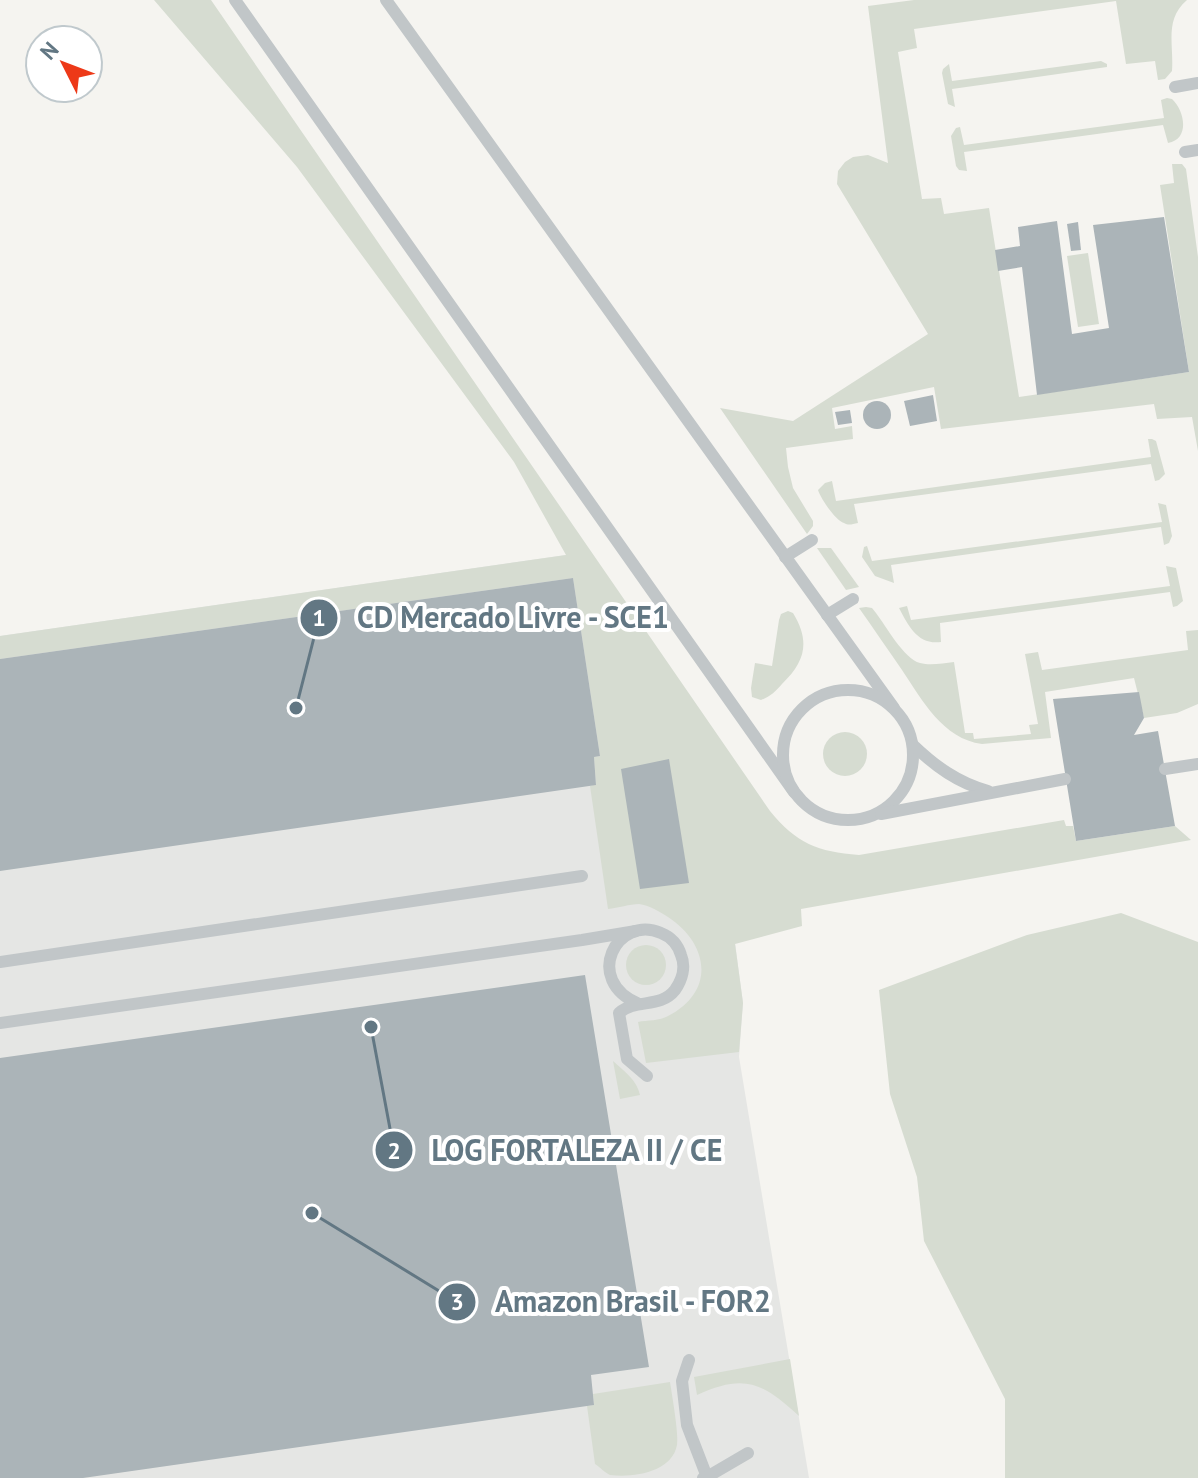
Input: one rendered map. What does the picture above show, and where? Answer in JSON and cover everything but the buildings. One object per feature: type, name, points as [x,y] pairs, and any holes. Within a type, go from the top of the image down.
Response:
[{"type":"lane","points":[[235,0],[794,792],[809,808],[829,818],[852,820],[1065,779]]},
{"type":"lane","points":[[386,0],[906,725],[913,745],[912,766],[905,786],[892,803],[874,815]]},
{"type":"lane","points":[[1175,87],[1198,81]]},
{"type":"lane","points":[[785,557],[812,540]]},
{"type":"lane","points":[[827,615],[853,599]]},
{"type":"lane","points":[[794,792],[784,772],[782,750],[788,728],[800,711],[816,698],[836,690],[857,690],[877,696],[894,708]]},
{"type":"lane","points":[[913,745],[950,775],[971,787],[991,792]]},
{"type":"lane","points":[[1165,769],[1198,764]]},
{"type":"lane","points":[[0,962],[582,876]]},
{"type":"lane","points":[[0,1023],[649,929],[670,938],[678,947],[683,958],[683,970],[674,992],[664,1000],[627,1006],[619,1013],[627,1059],[647,1076]]},
{"type":"lane","points":[[636,931],[617,944],[609,967],[617,991],[639,1004]]},
{"type":"lane","points":[[689,1360],[682,1381],[687,1425],[705,1478],[748,1453]]},
{"type":"shaded area","points":[[154,0],[211,0],[770,811],[789,831],[820,848],[859,855],[1064,820],[1066,826],[1073,826],[1076,841],[1175,826],[1191,840],[801,909],[802,926],[735,944],[743,1003],[739,1052],[646,1063],[638,1022],[665,1018],[683,1006],[700,981],[701,967],[692,940],[668,917],[639,904],[608,909],[590,786],[596,784],[594,757],[600,756],[573,578],[0,659],[0,636],[566,555],[514,462],[297,167]]},
{"type":"shaded area","points":[[914,0],[1187,0],[1175,16],[1172,71],[1165,79],[1158,80],[1155,61],[1126,64],[1116,1],[914,29],[917,48],[898,52],[922,199],[941,198],[944,214],[989,208],[1019,397],[1189,372],[1160,185],[1174,183],[1172,164],[1182,164],[1186,169],[1198,257],[1198,451],[1192,417],[1157,419],[1154,404],[941,429],[934,387],[832,408],[835,429],[852,426],[853,439],[786,448],[793,488],[813,521],[807,534],[720,408],[793,421],[928,334],[837,184],[838,171],[853,157],[868,155],[888,163],[868,6]]},
{"type":"shaded area","points":[[1101,61],[1107,67],[952,89],[955,107],[948,104],[942,73],[949,64],[952,81]]},
{"type":"shaded area","points":[[1172,99],[1180,110],[1183,124],[1180,136],[1168,143],[1163,125],[964,152],[967,171],[959,170],[956,166],[951,136],[956,128],[960,127],[964,145],[1164,118],[1161,100]]},
{"type":"shaded area","points":[[1088,253],[1099,324],[1078,327],[1067,256]]},
{"type":"shaded area","points":[[1148,439],[1156,441],[1165,474],[1155,481],[1151,464],[854,504],[858,523],[849,525],[833,514],[818,490],[832,481],[836,501],[1151,457]]},
{"type":"shaded area","points":[[1158,503],[1166,505],[1172,536],[1169,543],[1164,545],[1161,527],[891,565],[894,583],[875,576],[862,557],[867,546],[872,561],[1162,522]]},
{"type":"shaded area","points":[[817,548],[831,548],[859,587],[846,590]]},
{"type":"shaded area","points":[[566,555],[721,836],[743,1003],[739,1057],[809,1478],[0,1478],[0,636]]},
{"type":"shaded area","points":[[1166,566],[1176,568],[1183,601],[1173,607],[1170,592],[940,623],[941,642],[920,638],[899,608],[907,606],[911,620],[1170,586]]},
{"type":"shaded area","points":[[859,608],[872,608],[902,649],[914,660],[928,664],[954,662],[965,733],[973,733],[974,739],[1031,734],[1029,725],[1038,724],[1025,654],[1038,652],[1042,670],[1188,650],[1186,631],[1198,630],[1198,704],[1177,713],[1144,718],[1134,678],[1045,692],[1051,738],[982,744],[968,741],[945,726],[926,705]]},
{"type":"shaded area","points":[[788,611],[793,613],[802,633],[801,659],[773,694],[761,700],[752,697],[755,663],[772,666],[779,620],[781,614]]},
{"type":"shaded area","points":[[845,732],[860,739],[867,754],[860,769],[845,776],[830,769],[823,754],[830,739]]},
{"type":"shaded area","points":[[1121,913],[1198,942],[1198,1478],[1005,1478],[1005,1399],[924,1241],[917,1177],[890,1094],[879,990],[1027,935]]},
{"type":"shaded area","points":[[646,945],[660,951],[666,965],[660,979],[646,985],[632,979],[626,965],[632,951]]},
{"type":"shaded area","points":[[613,1061],[633,1080],[640,1095],[620,1099]]},
{"type":"shaded area","points":[[790,1359],[799,1416],[775,1396],[752,1385],[728,1384],[697,1395],[694,1377]]},
{"type":"shaded area","points":[[670,1382],[677,1445],[668,1462],[651,1471],[630,1475],[610,1475],[595,1464],[587,1406],[594,1405],[593,1394]]},
{"type":"place","name":"CD Mercado Livre - SCE1","points":[[296,708]]},
{"type":"place","name":"LOG FORTALEZA II / CE","points":[[371,1027]]},
{"type":"place","name":"Amazon Brasil - FOR2","points":[[312,1213]]}]
